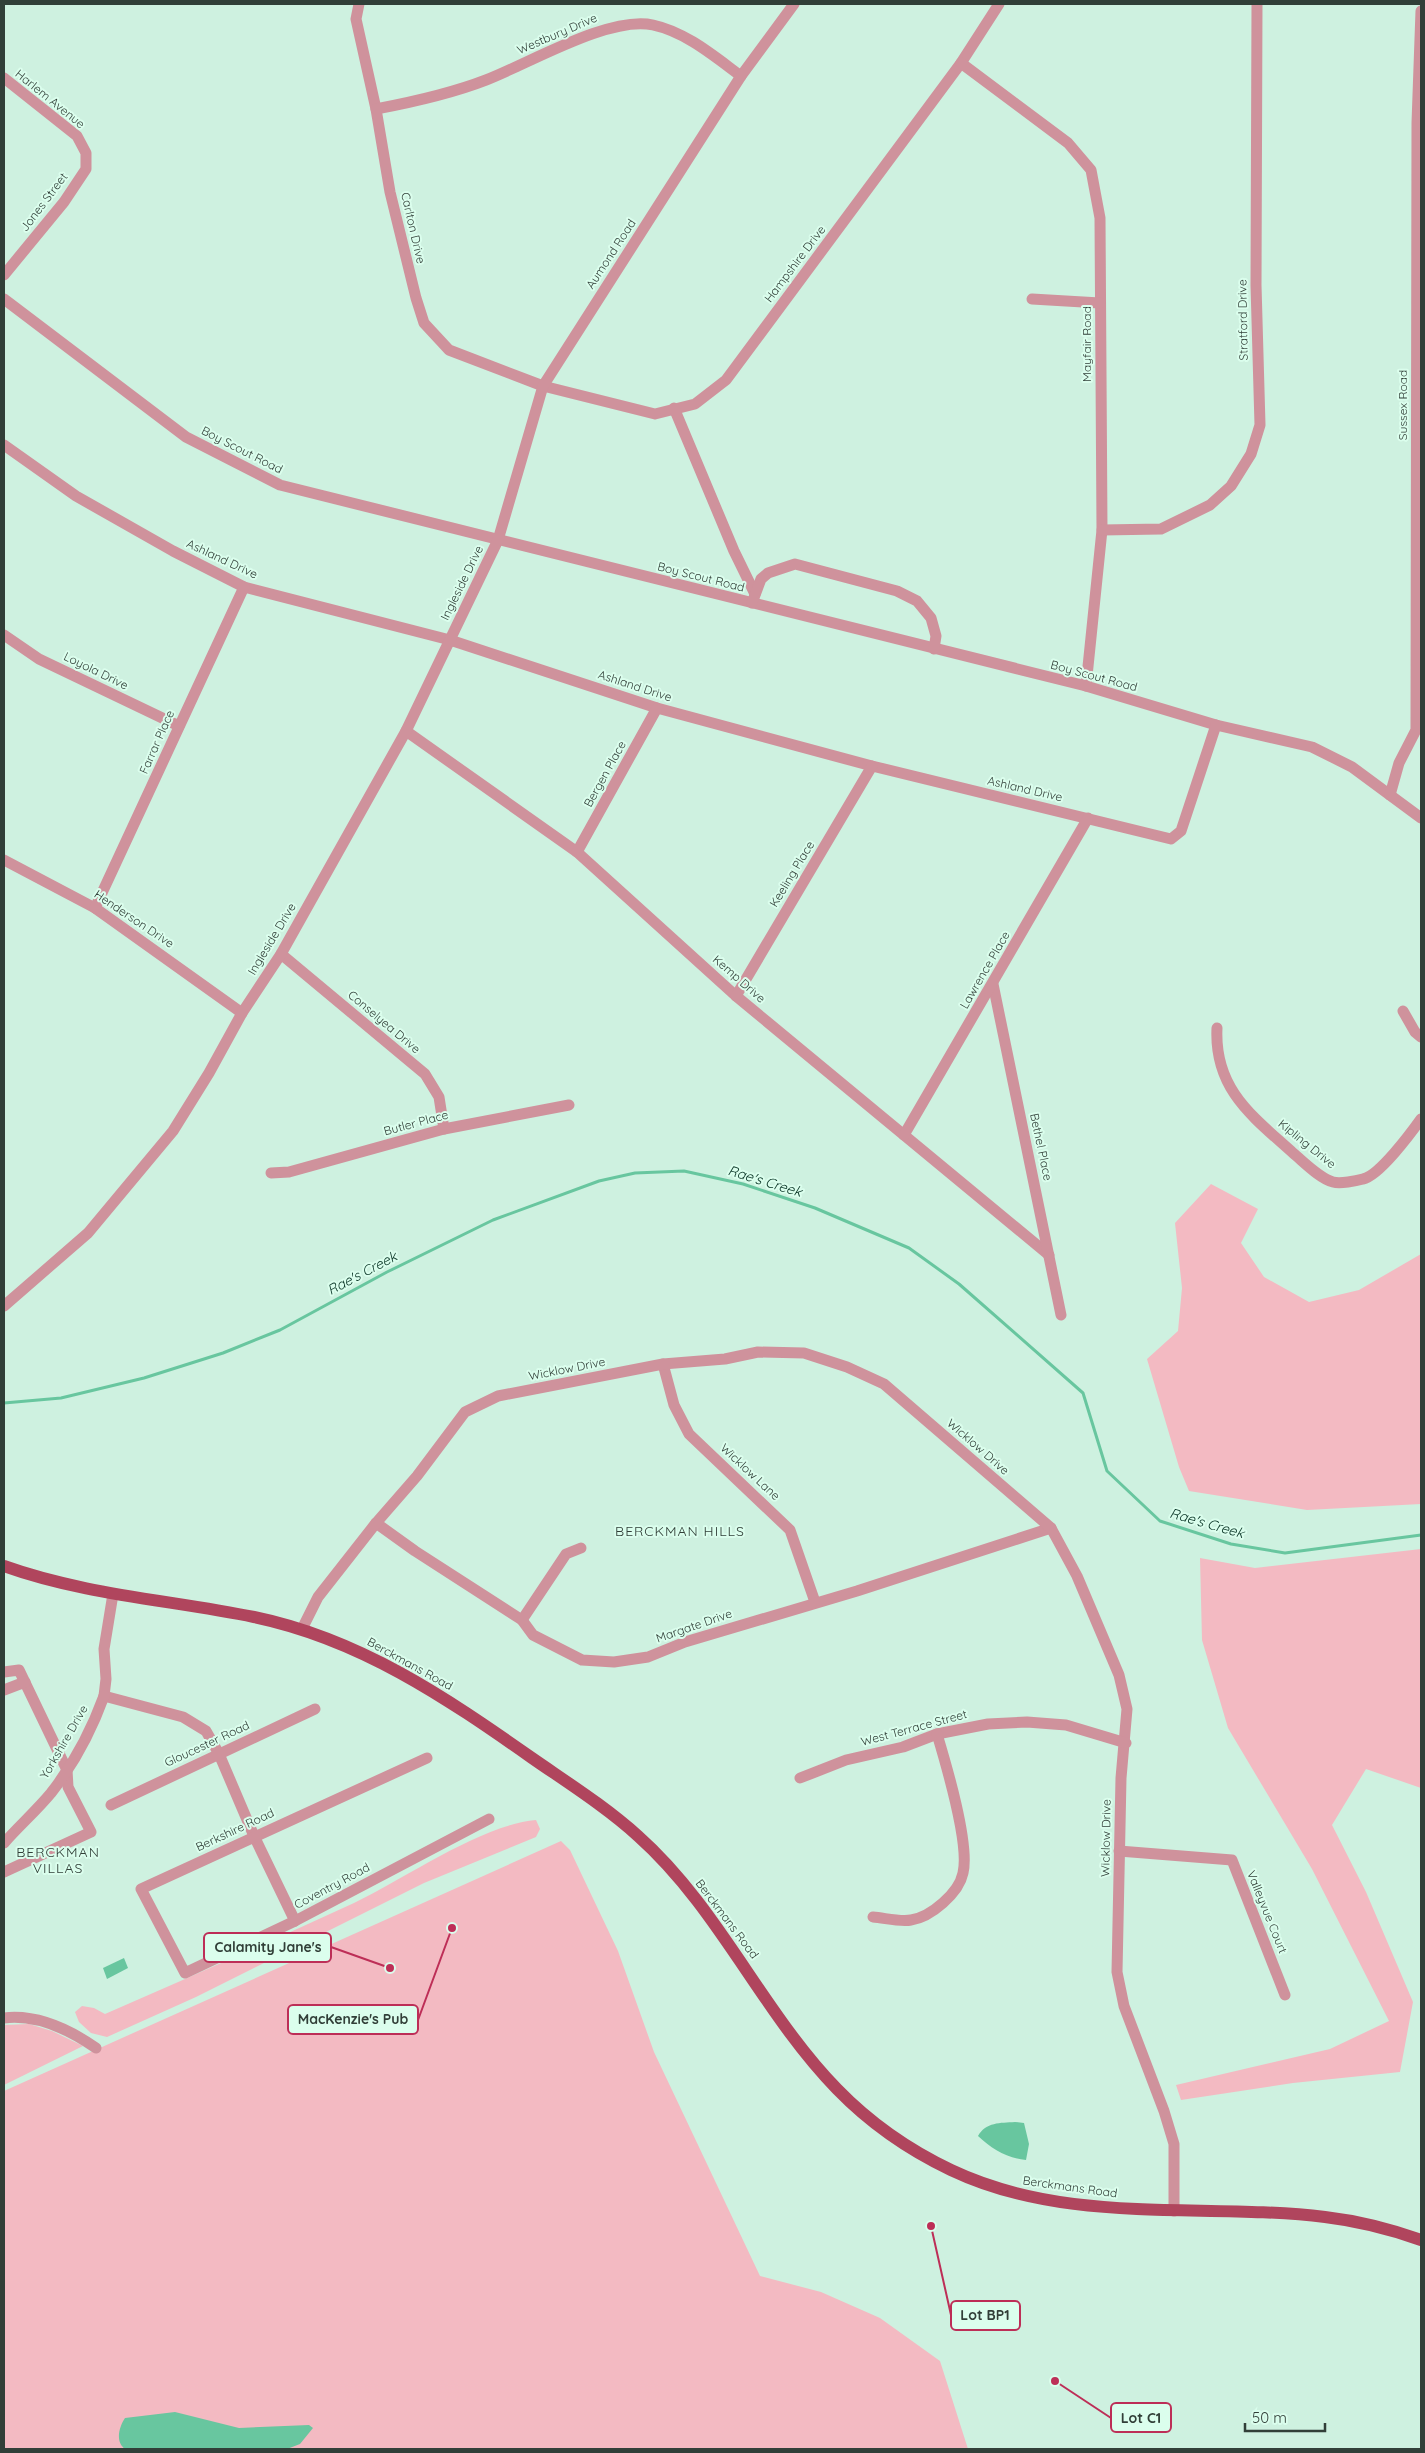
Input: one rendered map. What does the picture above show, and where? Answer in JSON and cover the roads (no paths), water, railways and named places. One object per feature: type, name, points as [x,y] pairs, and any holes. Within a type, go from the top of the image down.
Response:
[{"type":"main road","name":"Berckmans Road","points":[[4,1566],[32,1575],[113,1594],[254,1617],[302,1629],[372,1656],[424,1686],[568,1783],[637,1836],[667,1864],[698,1902],[794,2037],[836,2088],[885,2131],[954,2172],[1012,2192],[1089,2206],[1324,2216],[1368,2224],[1421,2240]]},
{"type":"street","name":"Carlton Drive","points":[[359,4],[356,19],[376,109],[390,192],[424,323],[449,350],[542,386]]},
{"type":"street","name":"Aumond Road","points":[[498,540],[542,386],[741,76],[794,4]]},
{"type":"street","name":"Hampshire Drive","points":[[542,386],[655,414],[695,404],[726,380],[961,63],[999,4]]},
{"type":"street","name":"Stratford Drive","points":[[1102,530],[1161,529],[1210,505],[1231,486],[1251,454],[1260,426],[1256,285],[1257,4]]},
{"type":"street","name":"Sussex Road","points":[[1390,795],[1399,762],[1418,730],[1419,124],[1421,11]]},
{"type":"street","name":"Westbury Drive","points":[[376,109],[415,102],[485,80],[610,26],[652,24],[674,32],[741,76]]},
{"type":"street","name":"Mayfair Road","points":[[961,63],[1068,143],[1091,170],[1100,218],[1102,530],[1086,686]]},
{"type":"street","name":"Harlem Avenue","points":[[4,78],[76,136],[86,154],[86,168]]},
{"type":"street","name":"Jones Street","points":[[4,275],[64,202],[86,168]]},
{"type":"street","name":"Boy Scout Road","points":[[4,299],[186,437],[280,485],[498,540],[754,599],[934,649],[1086,686],[1216,725],[1312,747],[1352,767],[1421,818]]},
{"type":"street","points":[[1032,299],[1100,303]]},
{"type":"street","points":[[674,408],[754,599]]},
{"type":"street","name":"Ashland Drive","points":[[4,445],[76,496],[173,551],[244,587],[450,640],[657,708],[872,766],[1171,839],[1181,831],[1216,725]]},
{"type":"street","name":"Ingleside Drive","points":[[4,1306],[88,1233],[173,1131],[209,1073],[242,1013],[281,954],[406,731],[498,540]]},
{"type":"street","points":[[754,599],[761,579],[768,573],[795,564],[897,591],[918,601],[931,618],[936,636],[934,649]]},
{"type":"street","name":"Farrar Place","points":[[95,908],[244,587]]},
{"type":"street","name":"Loyola Drive","points":[[4,635],[39,659],[179,726]]},
{"type":"street","name":"Bergen Place","points":[[576,852],[657,708]]},
{"type":"street","name":"Kemp Drive","points":[[406,731],[576,852],[736,996],[1049,1255]]},
{"type":"street","name":"Keeling Place","points":[[736,996],[872,766]]},
{"type":"street","name":"Lawrence Place","points":[[904,1135],[1088,818]]},
{"type":"street","name":"Henderson Drive","points":[[4,860],[95,908],[242,1013]]},
{"type":"street","name":"Conselyea Drive","points":[[281,954],[425,1074],[439,1097],[444,1129]]},
{"type":"street","name":"Bethel Place","points":[[993,984],[1061,1315]]},
{"type":"street","points":[[1403,1011],[1415,1032],[1421,1037]]},
{"type":"street","name":"Kipling Drive","points":[[1217,1028],[1216,1049],[1226,1080],[1242,1106],[1310,1167],[1334,1182],[1366,1179],[1394,1154],[1421,1120]]},
{"type":"street","name":"Butler Place","points":[[270,1173],[289,1172],[444,1129],[569,1104]]},
{"type":"street","name":"Wicklow Drive","points":[[302,1629],[318,1597],[376,1522],[417,1476],[465,1412],[498,1396],[663,1364],[725,1359],[758,1352],[804,1353],[847,1367],[884,1384],[1051,1528],[1077,1576],[1119,1676],[1127,1709],[1126,1743],[1121,1778],[1117,1972],[1124,2006],[1164,2111],[1174,2144],[1174,2211]]},
{"type":"street","name":"Wicklow Lane","points":[[663,1364],[674,1405],[689,1434],[790,1530],[815,1602]]},
{"type":"street","name":"Margate Drive","points":[[376,1522],[415,1551],[522,1620],[533,1635],[582,1660],[614,1662],[648,1657],[685,1642],[857,1591],[1051,1528]]},
{"type":"street","points":[[522,1620],[566,1554],[581,1548]]},
{"type":"street","name":"Yorkshire Drive","points":[[4,1843],[51,1793],[67,1770],[98,1714],[104,1696],[106,1679],[104,1648],[113,1594]]},
{"type":"street","points":[[4,1672],[19,1670],[67,1770],[68,1787],[91,1832],[4,1872]]},
{"type":"street","points":[[4,1690],[25,1682]]},
{"type":"street","points":[[104,1696],[183,1717],[206,1731],[219,1754],[254,1836],[295,1920]]},
{"type":"street","name":"Gloucester Road","points":[[111,1804],[315,1709]]},
{"type":"street","name":"West Terrace Street","points":[[800,1778],[846,1760],[903,1747],[937,1734],[988,1724],[1027,1722],[1066,1725],[1126,1743]]},
{"type":"street","points":[[873,1918],[912,1920],[934,1910],[951,1897],[963,1873],[963,1844],[950,1780],[937,1734]]},
{"type":"street","name":"Berkshire Road","points":[[185,1973],[141,1889],[427,1758]]},
{"type":"street","name":"Coventry Road","points":[[185,1973],[295,1920],[489,1819]]},
{"type":"street","name":"Valleyvue Court","points":[[1119,1851],[1232,1860],[1285,1995]]},
{"type":"street","points":[[4,2018],[36,2019],[59,2027],[96,2048]]},
{"type":"waterway","name":"Rae's Creek","points":[[4,1403],[61,1398],[144,1378],[223,1353],[280,1330],[387,1272],[493,1220],[599,1181],[635,1173],[684,1171],[743,1184],[815,1208],[909,1248],[959,1284],[1083,1393],[1107,1471],[1160,1521],[1231,1544],[1285,1553],[1421,1535]]},
{"type":"place","name":"MacKenzie's Pub","points":[[452,1928]]},
{"type":"place","name":"Calamity Jane's","points":[[390,1968]]},
{"type":"place","name":"Lot BP1","points":[[931,2226]]},
{"type":"place","name":"Lot C1","points":[[1055,2381]]},
{"type":"district","name":"BERCKMAN HILLS","points":[[680,1531]]},
{"type":"district","name":"BERCKMAN VILLAS","points":[[58,1860]]}]
